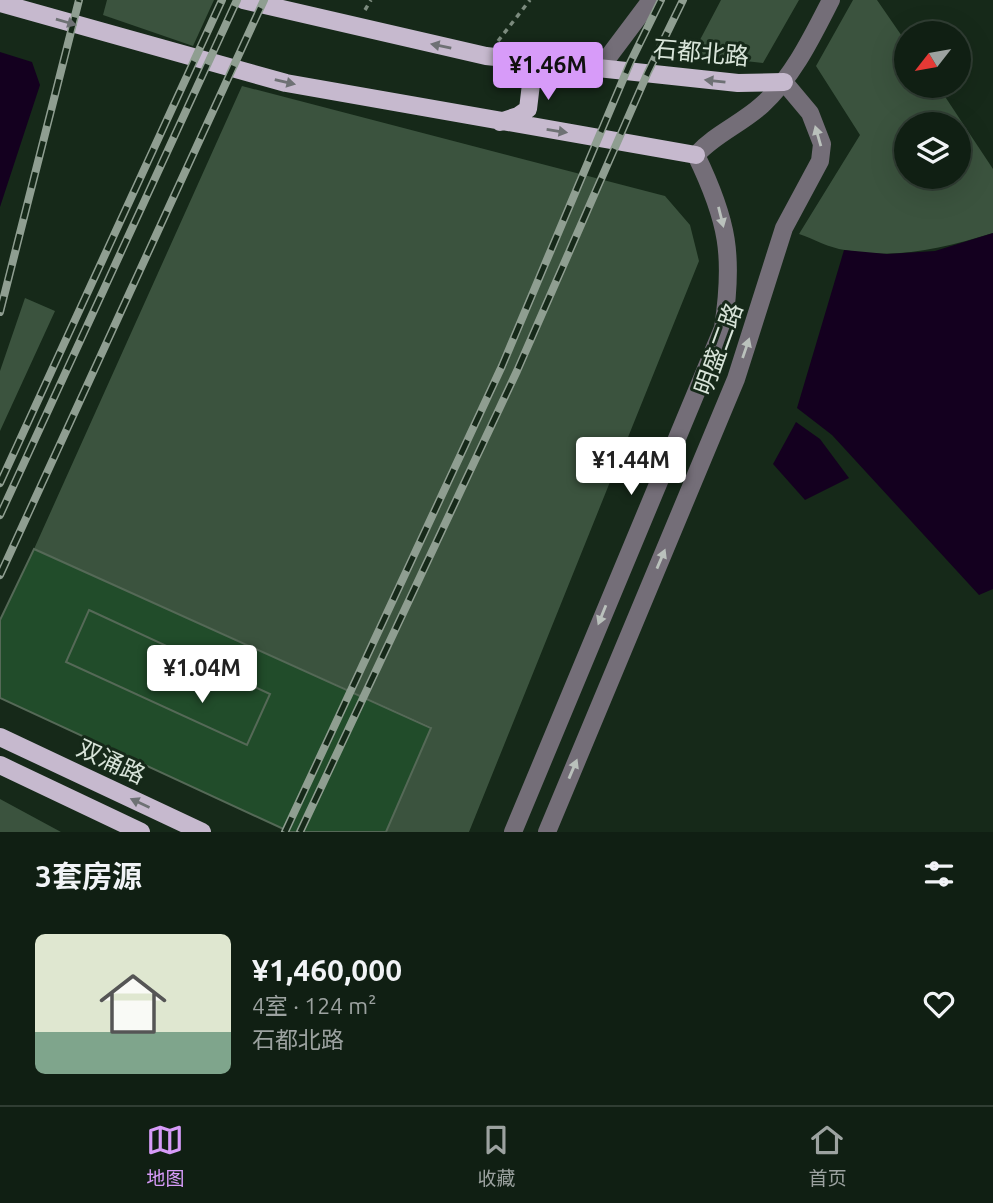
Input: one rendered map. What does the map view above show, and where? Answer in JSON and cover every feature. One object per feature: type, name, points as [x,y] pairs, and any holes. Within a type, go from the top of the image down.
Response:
[{"type":"main road","name":"石都北路","points":[[243,0],[486,56],[738,83],[783,82]]},
{"type":"main road","points":[[0,4],[286,83],[696,155]]},
{"type":"main road","points":[[500,122],[518,116],[528,109],[531,84],[514,59]]},
{"type":"main road","name":"双涌路","points":[[0,737],[202,832]]},
{"type":"main road","name":"双涌路","points":[[0,765],[141,832]]},
{"type":"street","points":[[600,68],[651,0]]},
{"type":"street","points":[[696,155],[711,138],[761,106],[783,82],[831,0]]},
{"type":"street","name":"明盛二路","points":[[547,832],[736,379],[784,228],[820,161],[822,144],[810,113],[783,82]]},
{"type":"street","name":"明盛二路","points":[[513,832],[723,328],[730,279],[724,225],[716,195],[696,155]]},
{"type":"path","points":[[486,56],[530,0]]},
{"type":"green space","points":[[107,0],[214,0],[193,46],[103,15]]},
{"type":"green space","points":[[721,0],[799,0],[763,63],[692,55]]},
{"type":"green space","points":[[853,0],[877,0],[894,25],[894,98],[946,98],[955,112],[894,112],[894,189],[971,189],[971,136],[993,169],[993,233],[938,248],[883,254],[839,249],[799,234],[860,135],[816,66]]},
{"type":"green space","points":[[242,86],[665,196],[690,225],[699,261],[469,832],[386,832],[431,727],[34,549]]},
{"type":"green space","points":[[25,298],[55,311],[0,431],[0,371]]},
{"type":"green space","points":[[0,799],[61,832],[0,832]]},
{"type":"shaded area","points":[[0,52],[32,62],[40,85],[0,207]]},
{"type":"shaded area","points":[[993,233],[993,589],[979,595],[832,435],[797,408],[844,250],[887,254],[935,251]]},
{"type":"shaded area","points":[[796,422],[820,439],[849,478],[805,500],[773,464]]},
{"type":"building","points":[[34,549],[431,728],[386,832],[290,832],[0,698],[0,620]]},
{"type":"building","points":[[89,610],[270,694],[247,745],[66,662]]},
{"type":"railway","points":[[0,312],[79,0]]},
{"type":"railway","points":[[0,483],[222,0]]},
{"type":"railway","points":[[0,515],[237,0]]},
{"type":"railway","points":[[0,575],[264,0]]},
{"type":"railway","points":[[285,832],[502,366],[630,63],[661,0]]},
{"type":"railway","points":[[300,832],[517,371],[648,72],[683,0]]}]
